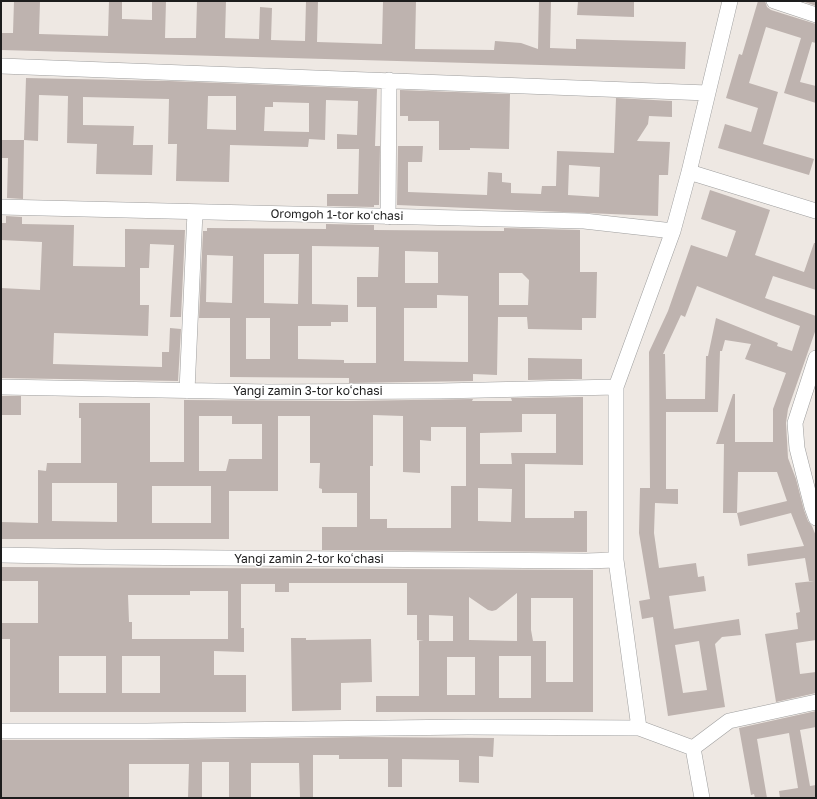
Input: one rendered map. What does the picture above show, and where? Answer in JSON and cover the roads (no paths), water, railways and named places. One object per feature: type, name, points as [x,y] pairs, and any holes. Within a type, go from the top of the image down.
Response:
[{"type":"street","points":[[639,728],[616,560],[616,387],[673,231],[689,172],[730,1]]},
{"type":"street","points":[[774,1],[816,15]]},
{"type":"street","points":[[1,66],[708,93]]},
{"type":"street","points":[[388,216],[389,80]]},
{"type":"street","points":[[689,172],[816,211]]},
{"type":"street","name":"Oromgoh 1-tor koʻchasi","points":[[1,207],[584,221],[673,231]]},
{"type":"street","points":[[187,391],[194,212]]},
{"type":"street","points":[[816,358],[795,423],[797,448],[816,518]]},
{"type":"street","name":"Yangi zamin 3-tor koʻchasi","points":[[1,387],[276,392],[433,391],[616,387]]},
{"type":"street","name":"Yangi zamin 2-tor koʻchasi","points":[[1,555],[586,561],[616,560]]},
{"type":"street","points":[[693,748],[729,720],[816,702]]},
{"type":"street","points":[[1,731],[146,732],[468,727],[639,728],[693,748]]},
{"type":"street","points":[[693,748],[702,798]]}]
